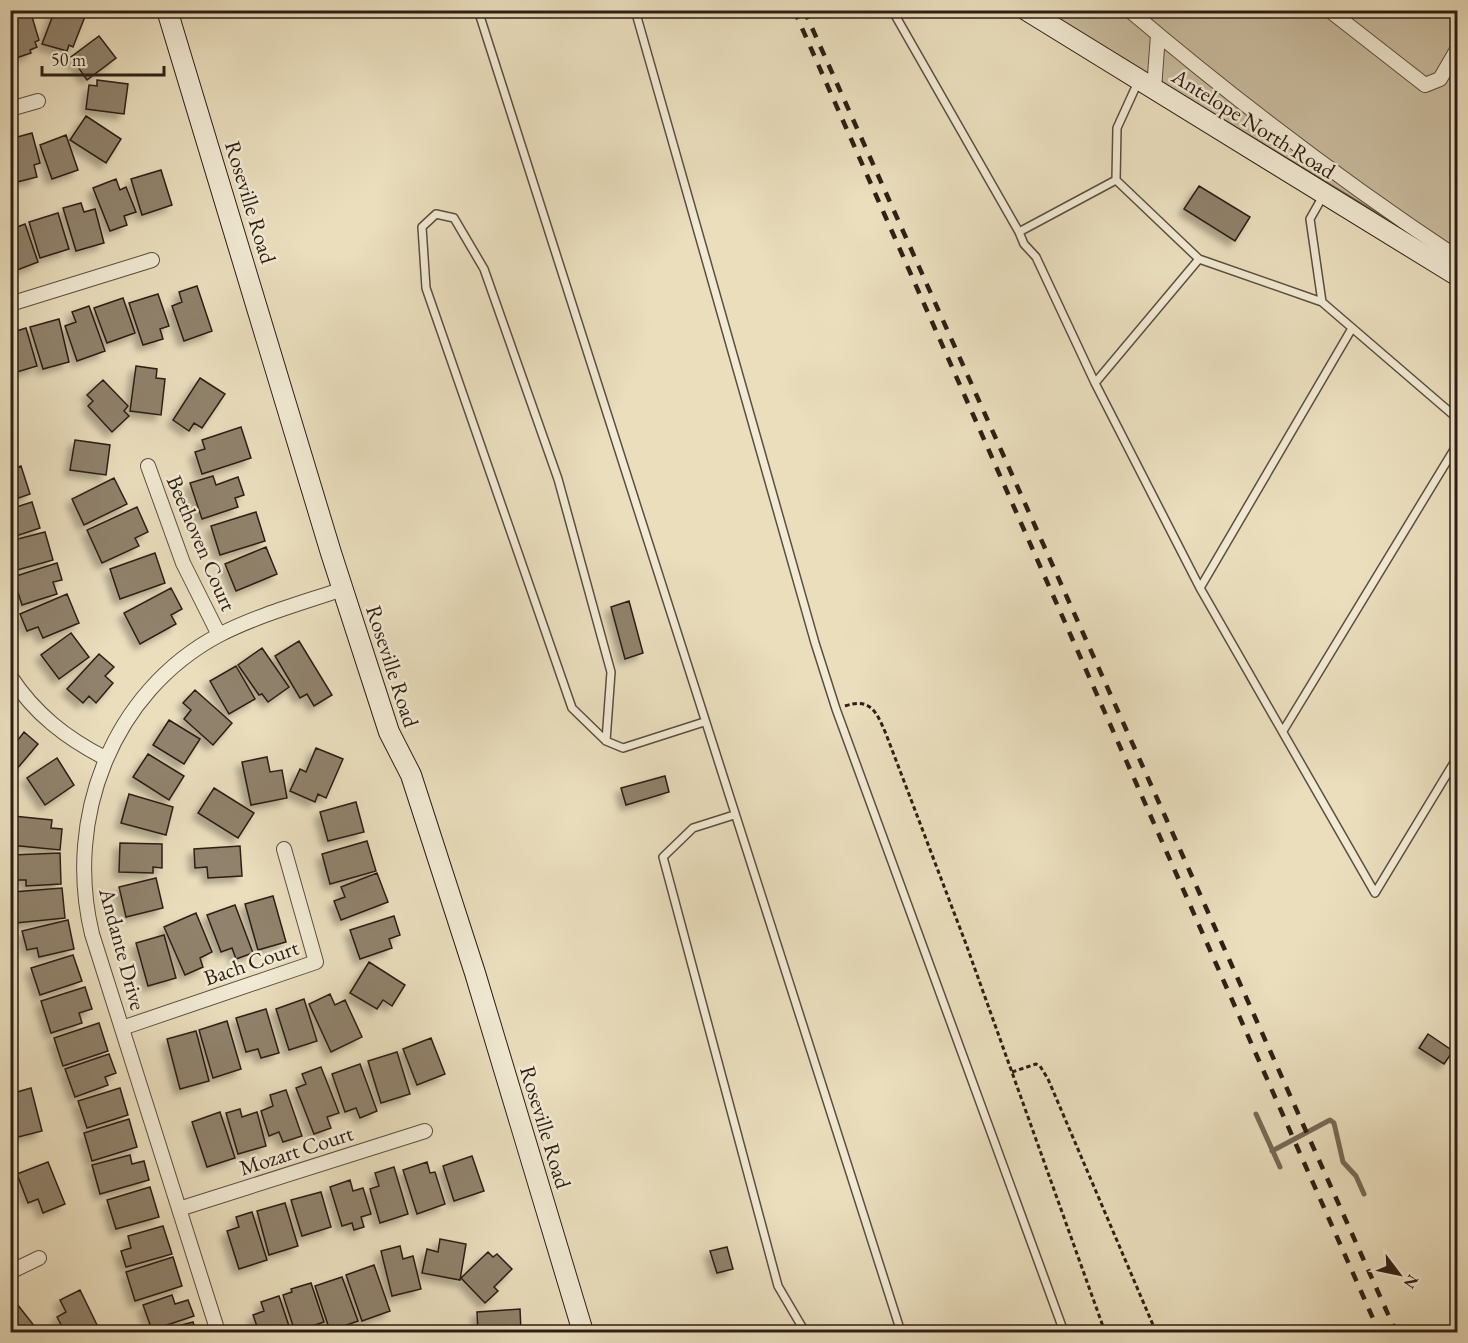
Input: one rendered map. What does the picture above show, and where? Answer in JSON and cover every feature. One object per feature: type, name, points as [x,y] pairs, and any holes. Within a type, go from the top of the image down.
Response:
[{"type":"main road","name":"Roseville Road","points":[[167,10],[343,589],[389,732],[411,775],[476,974],[583,1332]]},
{"type":"main road","name":"Antelope North Road","points":[[1026,10],[1458,276]]},
{"type":"street","points":[[1129,10],[1221,88],[1412,228],[1458,258]]},
{"type":"street","points":[[1329,10],[1425,85],[1440,79],[1458,48]]},
{"type":"street","points":[[1147,85],[1158,35]]},
{"type":"street","points":[[10,110],[38,101]]},
{"type":"street","points":[[10,304],[152,260]]},
{"type":"street","name":"Beethoven Court","points":[[148,466],[183,563],[219,635]]},
{"type":"street","name":"Andante Drive","points":[[218,1332],[92,934],[83,866],[88,812],[105,758],[129,717],[154,685],[196,649],[219,635],[252,620],[343,589]]},
{"type":"street","points":[[10,676],[31,705],[52,725],[75,743],[105,758]]},
{"type":"street","name":"Bach Court","points":[[122,1028],[316,962],[284,849]]},
{"type":"street","name":"Mozart Court","points":[[179,1209],[425,1131]]},
{"type":"street","points":[[10,1272],[39,1258]]},
{"type":"lane","points":[[477,10],[901,1332]]},
{"type":"lane","points":[[635,10],[815,643],[836,709],[1064,1332]]},
{"type":"lane","points":[[895,15],[1024,244],[1036,257],[1095,383],[1200,588],[1375,893],[1458,756]]},
{"type":"lane","points":[[1147,85],[1117,128],[1116,180],[1199,259],[1322,302],[1351,330],[1458,419]]},
{"type":"lane","points":[[1019,232],[1116,180]]},
{"type":"lane","points":[[1322,302],[1310,219],[1325,194]]},
{"type":"lane","points":[[606,741],[611,672],[558,479],[484,269],[454,218],[436,214],[422,227],[426,288],[572,708],[606,741],[623,748],[704,722]]},
{"type":"lane","points":[[1095,383],[1199,259]]},
{"type":"lane","points":[[1200,588],[1351,330]]},
{"type":"lane","points":[[1283,731],[1458,443]]},
{"type":"lane","points":[[734,815],[693,828],[663,857],[778,1286],[805,1332]]},
{"type":"path","points":[[836,709],[863,702],[876,710],[1012,1072],[1105,1332]]},
{"type":"path","points":[[1012,1072],[1036,1064],[1041,1066],[1156,1332]]},
{"type":"shaded area","points":[[1044,11],[1457,11],[1457,261]]},
{"type":"building","points":[[30,10],[39,40],[35,42],[37,47],[30,50],[31,53],[13,59],[10,50],[10,13]]},
{"type":"building","points":[[55,10],[77,10],[86,14],[73,47],[69,45],[67,51],[42,44]]},
{"type":"building","points":[[99,36],[116,58],[87,80],[71,57]]},
{"type":"building","points":[[97,80],[128,84],[124,114],[86,109],[89,85],[97,86]]},
{"type":"building","points":[[86,116],[121,139],[106,163],[70,140]]},
{"type":"building","points":[[32,133],[40,163],[34,165],[37,177],[17,182],[10,157],[10,139]]},
{"type":"building","points":[[66,135],[78,170],[52,179],[40,145]]},
{"type":"building","points":[[161,170],[172,205],[142,215],[131,179]]},
{"type":"building","points":[[116,179],[120,190],[126,187],[136,212],[124,216],[127,225],[110,231],[93,188]]},
{"type":"building","points":[[1199,186],[1250,217],[1235,241],[1184,209]]},
{"type":"building","points":[[81,203],[84,212],[95,209],[104,243],[76,251],[63,208]]},
{"type":"building","points":[[58,213],[69,249],[40,258],[29,222]]},
{"type":"building","points":[[10,216],[13,216],[17,227],[25,224],[38,262],[12,272]]},
{"type":"building","points":[[197,286],[212,331],[184,341],[172,306],[182,302],[179,292]]},
{"type":"building","points":[[158,294],[169,326],[160,329],[163,339],[143,345],[129,303]]},
{"type":"building","points":[[123,298],[135,333],[107,343],[94,308]]},
{"type":"building","points":[[89,306],[105,351],[77,361],[65,326],[76,322],[72,312]]},
{"type":"building","points":[[59,319],[69,362],[43,369],[30,327]]},
{"type":"building","points":[[26,328],[37,366],[10,374],[10,333]]},
{"type":"building","points":[[136,366],[157,369],[156,378],[165,379],[161,415],[130,411]]},
{"type":"building","points":[[200,378],[225,394],[202,428],[194,423],[189,431],[173,420]]},
{"type":"building","points":[[103,380],[128,406],[124,411],[129,416],[112,432],[88,406],[93,401],[87,395]]},
{"type":"building","points":[[241,427],[251,458],[202,474],[195,452],[205,449],[202,440]]},
{"type":"building","points":[[75,440],[110,445],[106,475],[70,470]]},
{"type":"building","points":[[21,466],[30,494],[10,501],[10,470]]},
{"type":"building","points":[[213,476],[216,485],[238,477],[244,495],[235,498],[238,507],[202,519],[190,483]]},
{"type":"building","points":[[114,478],[127,504],[84,525],[72,499]]},
{"type":"building","points":[[32,502],[40,528],[10,538],[10,509]]},
{"type":"building","points":[[137,507],[148,532],[135,538],[139,546],[102,563],[87,530]]},
{"type":"building","points":[[256,512],[265,541],[220,555],[211,526]]},
{"type":"building","points":[[45,532],[53,560],[10,572],[10,541]]},
{"type":"building","points":[[266,547],[277,574],[236,591],[225,564]]},
{"type":"building","points":[[155,553],[165,583],[120,599],[110,569]]},
{"type":"building","points":[[57,563],[62,580],[53,582],[57,594],[22,605],[13,577]]},
{"type":"building","points":[[171,588],[182,609],[171,615],[176,624],[140,644],[124,613]]},
{"type":"building","points":[[67,594],[79,623],[43,638],[38,627],[27,631],[20,614]]},
{"type":"building","points":[[629,601],[643,653],[625,659],[611,607]]},
{"type":"building","points":[[71,633],[89,657],[59,679],[41,655]]},
{"type":"building","points":[[299,641],[332,695],[314,706],[307,694],[300,698],[275,656]]},
{"type":"building","points":[[262,648],[289,687],[268,702],[262,694],[259,695],[238,665]]},
{"type":"building","points":[[99,654],[114,667],[105,676],[113,683],[96,703],[89,696],[83,703],[67,689]]},
{"type":"building","points":[[236,666],[255,699],[229,714],[210,681]]},
{"type":"building","points":[[195,690],[232,723],[213,745],[184,719],[191,710],[183,703]]},
{"type":"building","points":[[169,720],[200,739],[184,764],[153,745]]},
{"type":"building","points":[[24,732],[38,744],[10,777],[10,734],[18,740]]},
{"type":"building","points":[[316,748],[343,759],[326,798],[318,794],[315,802],[290,791],[300,769],[306,772]]},
{"type":"building","points":[[148,754],[184,776],[169,800],[133,777]]},
{"type":"building","points":[[267,757],[270,772],[282,770],[287,798],[251,805],[242,762]]},
{"type":"building","points":[[57,758],[74,785],[45,805],[27,778]]},
{"type":"building","points":[[665,776],[669,792],[626,805],[621,788]]},
{"type":"building","points":[[214,788],[254,813],[238,838],[198,813]]},
{"type":"building","points":[[129,794],[173,807],[166,835],[121,823]]},
{"type":"building","points":[[356,802],[364,832],[328,841],[320,812]]},
{"type":"building","points":[[13,816],[52,820],[51,828],[62,829],[60,850],[10,845]]},
{"type":"building","points":[[367,841],[376,871],[330,884],[322,854]]},
{"type":"building","points":[[120,843],[162,844],[162,868],[153,867],[153,873],[119,872]]},
{"type":"building","points":[[240,846],[242,876],[208,878],[207,867],[195,868],[194,849]]},
{"type":"building","points":[[60,853],[61,884],[26,886],[26,880],[13,880],[12,855]]},
{"type":"building","points":[[377,873],[388,902],[341,920],[334,901],[345,897],[341,887]]},
{"type":"building","points":[[156,878],[163,908],[126,917],[119,887]]},
{"type":"building","points":[[62,888],[65,918],[16,923],[13,892]]},
{"type":"building","points":[[273,896],[286,942],[258,950],[245,904]]},
{"type":"building","points":[[235,905],[253,953],[236,959],[232,948],[221,952],[207,915]]},
{"type":"building","points":[[196,913],[212,952],[200,958],[203,967],[185,975],[164,927]]},
{"type":"building","points":[[394,916],[400,935],[389,939],[392,948],[360,959],[350,930]]},
{"type":"building","points":[[68,920],[74,949],[39,957],[37,948],[27,950],[22,931]]},
{"type":"building","points":[[164,935],[176,978],[148,986],[136,943]]},
{"type":"building","points":[[73,955],[82,981],[40,995],[31,968]]},
{"type":"building","points":[[369,962],[405,985],[392,1006],[383,1000],[377,1009],[350,993]]},
{"type":"building","points":[[85,987],[92,1009],[79,1013],[82,1023],[51,1033],[41,1001]]},
{"type":"building","points":[[330,994],[335,1005],[345,1000],[362,1037],[331,1052],[309,1004]]},
{"type":"building","points":[[304,999],[317,1041],[289,1050],[276,1009]]},
{"type":"building","points":[[266,1009],[279,1053],[261,1058],[258,1049],[246,1052],[236,1018]]},
{"type":"building","points":[[227,1021],[241,1069],[213,1078],[199,1030]]},
{"type":"building","points":[[99,1023],[108,1051],[63,1066],[54,1038]]},
{"type":"building","points":[[196,1031],[209,1081],[180,1089],[167,1039]]},
{"type":"building","points":[[1428,1034],[1453,1051],[1444,1064],[1419,1048]]},
{"type":"building","points":[[431,1038],[445,1074],[417,1085],[403,1049]]},
{"type":"building","points":[[397,1052],[410,1094],[381,1103],[368,1061]]},
{"type":"building","points":[[109,1054],[116,1073],[105,1077],[108,1085],[75,1097],[65,1069]]},
{"type":"building","points":[[360,1064],[377,1111],[360,1118],[356,1108],[345,1112],[332,1074]]},
{"type":"building","points":[[321,1067],[339,1113],[327,1117],[331,1128],[314,1134],[296,1088],[306,1084],[302,1074]]},
{"type":"building","points":[[31,1088],[42,1131],[10,1139],[10,1115],[14,1114],[10,1094]]},
{"type":"building","points":[[120,1088],[128,1115],[87,1128],[78,1101]]},
{"type":"building","points":[[286,1090],[302,1136],[283,1142],[279,1132],[269,1136],[261,1111],[273,1106],[270,1095]]},
{"type":"building","points":[[240,1109],[242,1117],[257,1112],[266,1146],[238,1154],[226,1113]]},
{"type":"building","points":[[220,1112],[235,1158],[207,1167],[192,1122]]},
{"type":"building","points":[[129,1119],[137,1147],[92,1161],[84,1133]]},
{"type":"building","points":[[130,1155],[132,1164],[144,1161],[149,1180],[100,1194],[92,1165]]},
{"type":"building","points":[[472,1156],[484,1191],[454,1201],[443,1166]]},
{"type":"building","points":[[48,1162],[65,1204],[43,1213],[38,1199],[28,1203],[17,1174]]},
{"type":"building","points":[[427,1162],[430,1173],[435,1172],[445,1204],[417,1214],[403,1170]]},
{"type":"building","points":[[394,1167],[408,1214],[380,1223],[370,1189],[379,1186],[375,1173]]},
{"type":"building","points":[[350,1180],[353,1191],[363,1188],[371,1214],[361,1217],[364,1227],[354,1230],[352,1223],[342,1226],[330,1187]]},
{"type":"building","points":[[150,1187],[159,1217],[116,1229],[107,1200]]},
{"type":"building","points":[[321,1192],[331,1227],[302,1236],[291,1200]]},
{"type":"building","points":[[285,1203],[298,1246],[269,1255],[257,1211]]},
{"type":"building","points":[[252,1212],[267,1260],[239,1269],[227,1231],[239,1227],[236,1217]]},
{"type":"building","points":[[163,1226],[172,1254],[126,1267],[121,1251],[131,1248],[128,1236]]},
{"type":"building","points":[[440,1239],[466,1244],[460,1280],[422,1273],[427,1249],[438,1252]]},
{"type":"building","points":[[400,1246],[403,1259],[413,1256],[421,1289],[392,1296],[381,1251]]},
{"type":"building","points":[[727,1247],[733,1269],[717,1273],[710,1251]]},
{"type":"building","points":[[488,1252],[493,1257],[497,1254],[512,1269],[494,1287],[498,1291],[485,1303],[461,1278]]},
{"type":"building","points":[[173,1257],[182,1286],[135,1301],[126,1272]]},
{"type":"building","points":[[374,1265],[390,1311],[362,1321],[346,1275]]},
{"type":"building","points":[[342,1277],[358,1321],[330,1331],[315,1286]]},
{"type":"building","points":[[311,1283],[324,1322],[312,1326],[313,1332],[295,1332],[283,1295],[292,1292],[291,1289]]},
{"type":"building","points":[[80,1290],[100,1331],[65,1332],[57,1317],[66,1312],[60,1300]]},
{"type":"building","points":[[172,1295],[175,1304],[188,1300],[194,1316],[152,1330],[143,1305]]},
{"type":"building","points":[[279,1296],[291,1332],[259,1332],[253,1315],[264,1311],[261,1302]]},
{"type":"building","points":[[17,1304],[39,1332],[10,1332],[10,1309]]},
{"type":"building","points":[[520,1309],[521,1332],[478,1332],[477,1312]]},
{"type":"building","points":[[193,1322],[196,1332],[156,1332]]},
{"type":"waterway","points":[[1256,1114],[1280,1167]]},
{"type":"waterway","points":[[1272,1151],[1330,1120],[1334,1123],[1343,1162],[1356,1176],[1364,1194]]},
{"type":"railway","points":[[794,10],[1379,1332]]},
{"type":"railway","points":[[804,10],[1396,1332]]}]
